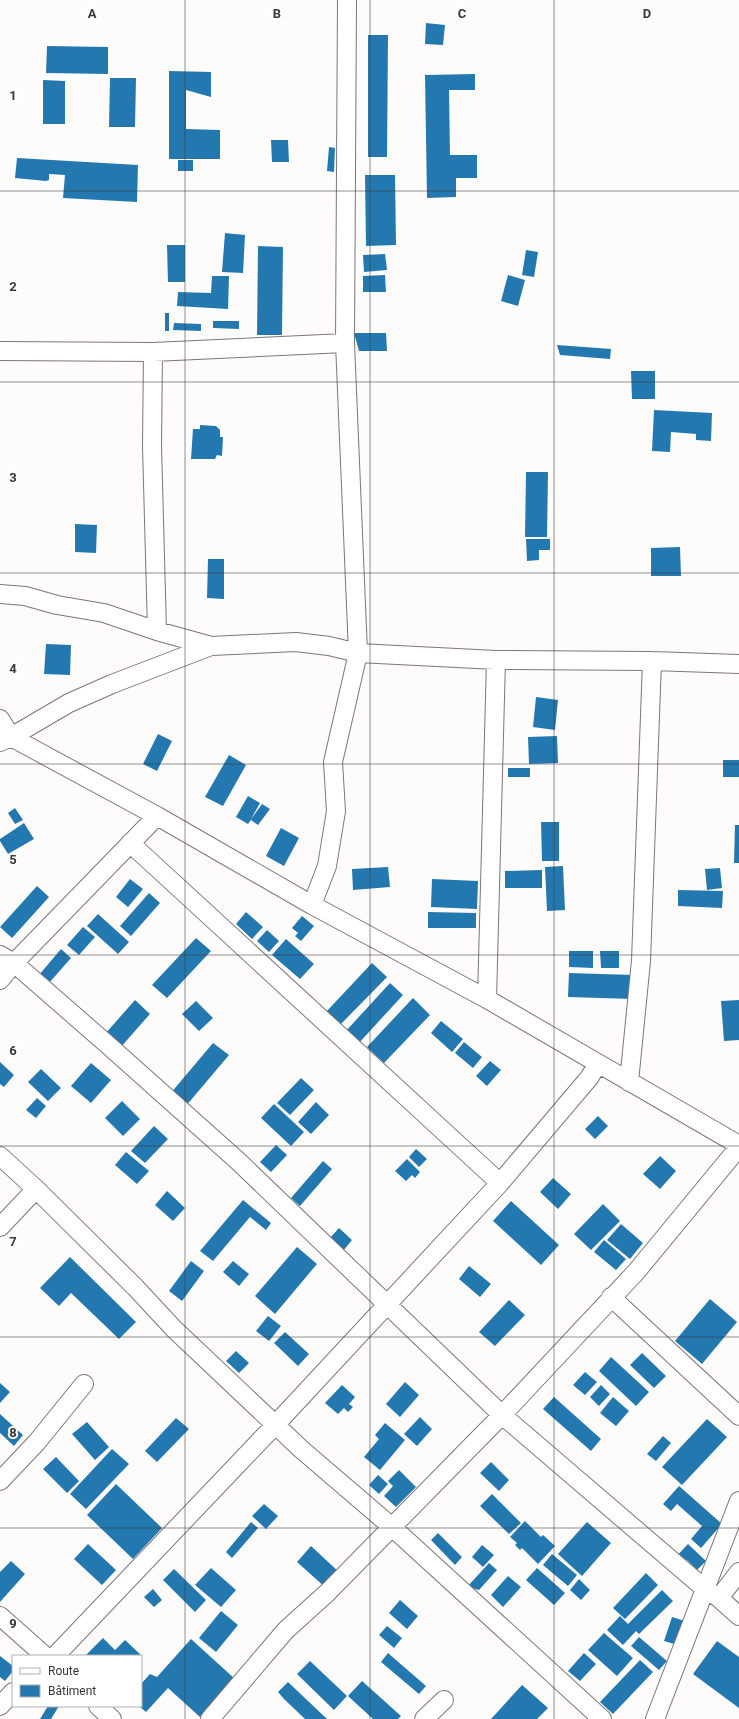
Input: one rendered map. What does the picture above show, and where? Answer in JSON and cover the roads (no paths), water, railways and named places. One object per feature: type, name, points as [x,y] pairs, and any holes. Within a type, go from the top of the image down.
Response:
[{"type":"street","points":[[312,905],[327,866],[336,811],[333,762],[358,653],[345,343],[347,0]]},
{"type":"street","points":[[0,351],[153,352],[345,343]]},
{"type":"street","points":[[153,352],[152,446],[157,631]]},
{"type":"street","points":[[0,594],[25,596],[57,605],[104,613],[157,631],[211,646],[296,642],[329,646],[358,653],[496,660],[652,661],[739,664]]},
{"type":"street","points":[[5,739],[69,703],[112,684],[211,646]]},
{"type":"street","points":[[487,999],[496,660]]},
{"type":"street","points":[[629,1082],[640,961],[652,661]]},
{"type":"street","points":[[0,719],[5,739],[157,816],[312,905],[487,999],[739,1146],[636,1272],[502,1415],[327,1593],[286,1630],[210,1719]]},
{"type":"street","points":[[0,980],[7,959],[157,816]]},
{"type":"street","points":[[130,843],[500,1183]]},
{"type":"street","points":[[7,959],[108,1045],[238,1161],[502,1415],[739,1616]]},
{"type":"street","points":[[56,1655],[276,1424],[500,1183],[589,1078],[598,1064]]},
{"type":"street","points":[[0,1156],[36,1189],[135,1287],[174,1330],[301,1449],[392,1527],[602,1719]]},
{"type":"street","points":[[0,1227],[36,1189]]},
{"type":"street","points":[[611,1297],[739,1416]]},
{"type":"street","points":[[0,1481],[37,1442],[84,1384]]},
{"type":"street","points":[[655,1719],[712,1594],[739,1501]]},
{"type":"street","points":[[712,1594],[739,1572]]},
{"type":"street","points":[[0,1616],[44,1655]]},
{"type":"street","points":[[0,1706],[12,1693]]},
{"type":"street","points":[[424,1719],[444,1700]]},
{"type":"street","points":[[99,1707],[112,1719]]}]
